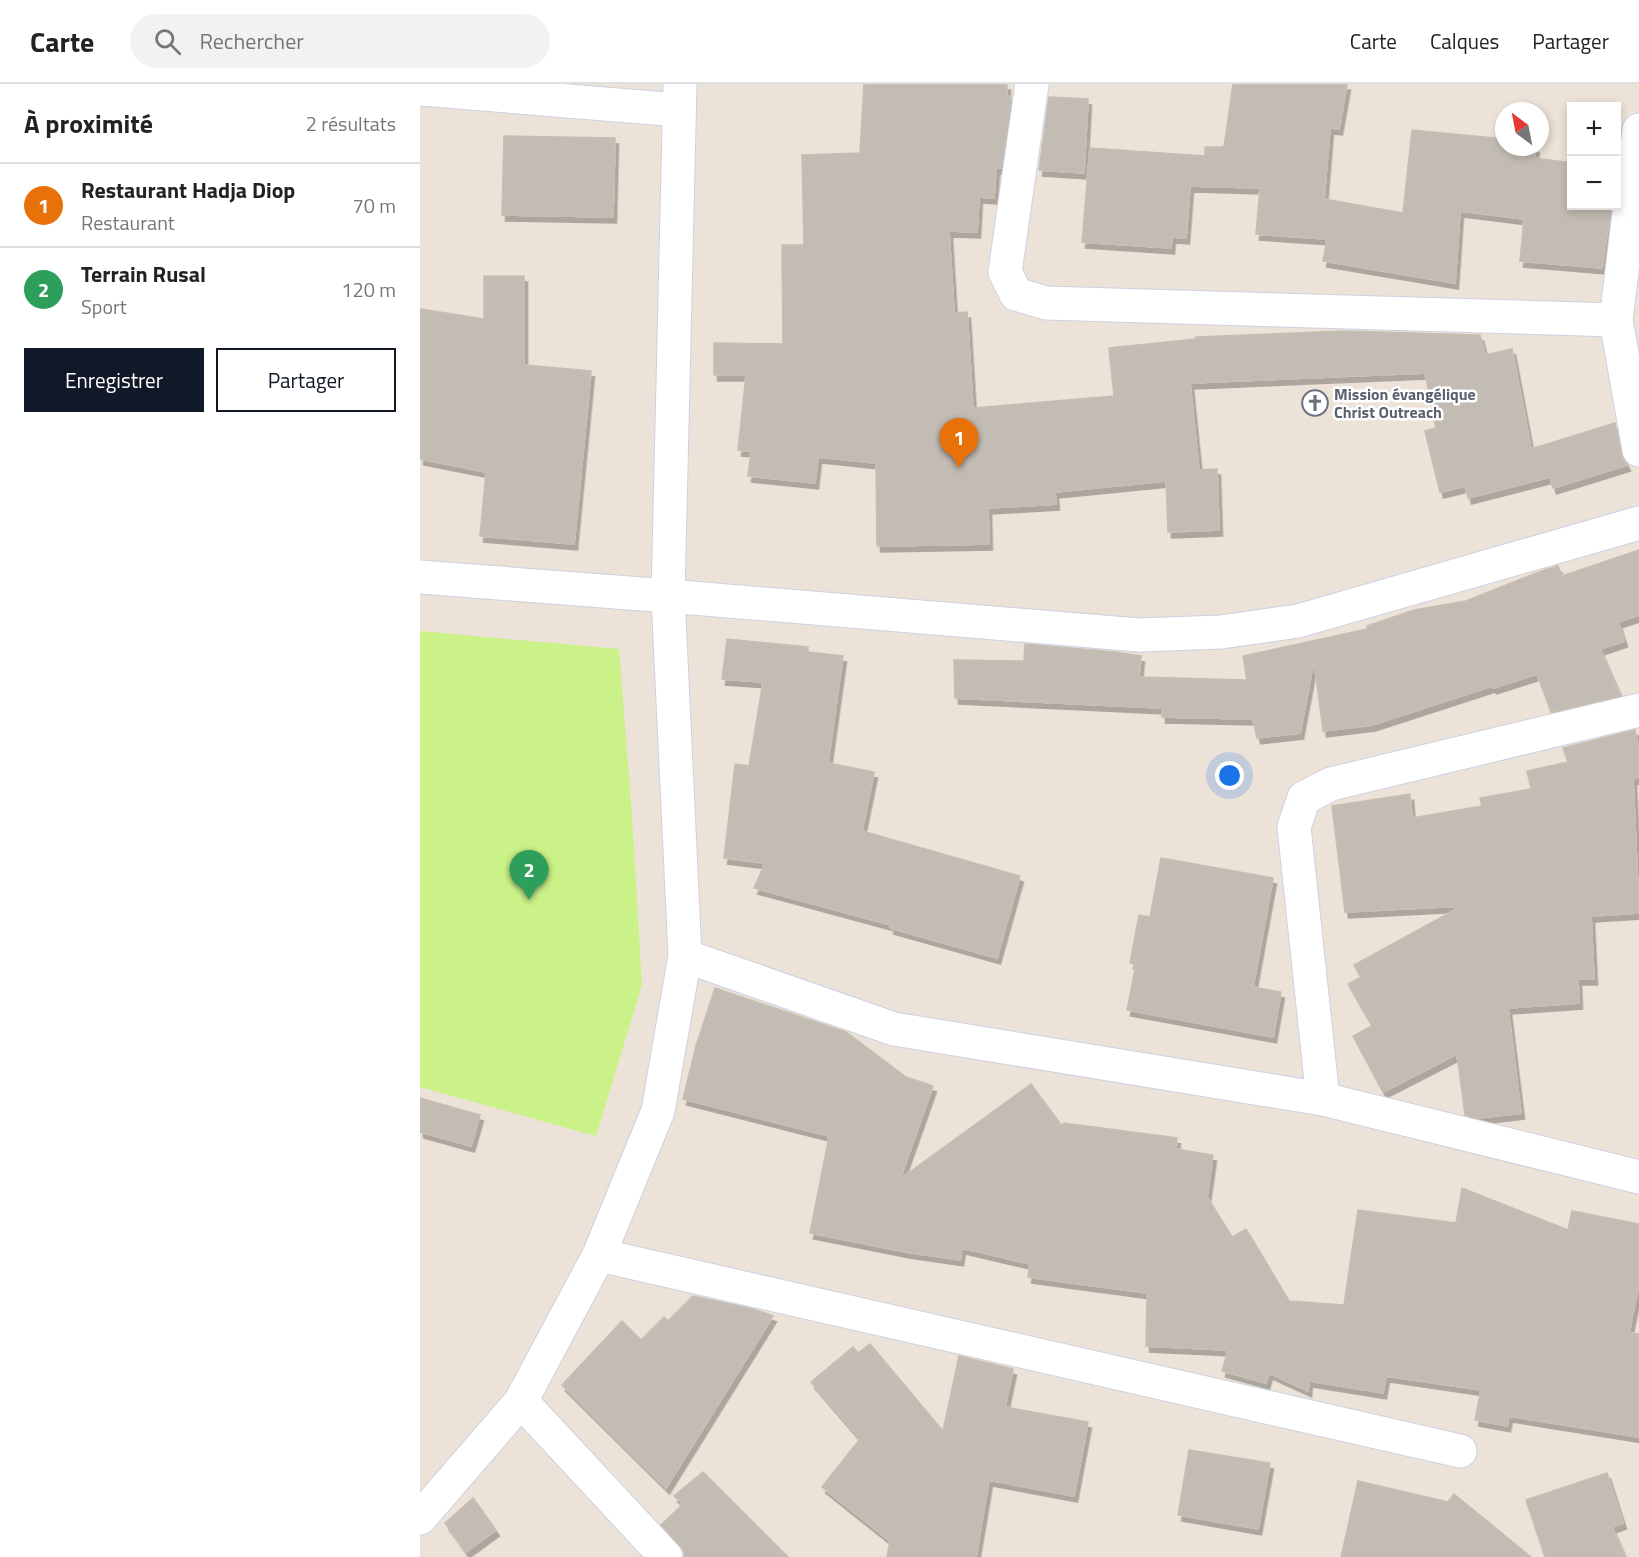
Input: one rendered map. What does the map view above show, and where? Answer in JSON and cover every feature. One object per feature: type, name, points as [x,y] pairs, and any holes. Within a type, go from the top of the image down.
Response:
[{"type":"street","points":[[1032,84],[1005,272],[1016,294],[1046,303],[1616,320]]},
{"type":"street","points":[[420,90],[680,97],[668,596],[685,956],[658,1111],[599,1255],[521,1401],[420,1518]]},
{"type":"street","points":[[1639,129],[1616,320],[1639,450]]},
{"type":"street","points":[[420,577],[1138,635],[1221,632],[1298,621],[1639,523]]},
{"type":"street","points":[[1323,1099],[1294,827],[1304,798],[1331,784],[1639,710]]},
{"type":"street","points":[[685,956],[894,1029],[1323,1099],[1639,1177]]},
{"type":"street","points":[[599,1255],[1460,1451]]},
{"type":"street","points":[[521,1401],[666,1557]]},
{"type":"green space","points":[[420,631],[619,649],[642,985],[596,1136],[420,1087]]},
{"type":"building","points":[[864,84],[1007,84],[1007,96],[1011,96],[1001,168],[996,168],[994,198],[979,197],[977,232],[949,231],[954,313],[967,312],[973,408],[1114,396],[1109,348],[1196,339],[1196,337],[1344,331],[1480,335],[1485,355],[1512,349],[1531,449],[1615,423],[1621,453],[1627,465],[1553,488],[1550,477],[1468,498],[1465,486],[1440,492],[1425,431],[1436,428],[1425,373],[1190,383],[1199,470],[1217,469],[1219,530],[1168,532],[1166,481],[1055,492],[1056,504],[988,508],[989,544],[877,546],[876,463],[818,457],[815,483],[748,476],[751,451],[738,450],[746,375],[714,375],[714,343],[783,344],[782,245],[804,245],[802,155],[860,153]]},
{"type":"building","points":[[1233,84],[1347,84],[1339,129],[1330,128],[1324,199],[1403,213],[1412,130],[1495,138],[1495,156],[1534,156],[1534,158],[1567,162],[1567,210],[1610,210],[1602,268],[1520,261],[1524,219],[1460,211],[1455,283],[1323,261],[1327,239],[1256,234],[1260,188],[1190,186],[1186,238],[1172,237],[1171,248],[1082,242],[1090,148],[1205,156],[1205,147],[1224,147]]},
{"type":"building","points":[[1049,97],[1088,99],[1084,173],[1039,170]]},
{"type":"building","points":[[504,136],[615,138],[613,217],[502,215]]},
{"type":"building","points":[[484,276],[524,276],[524,365],[591,371],[574,544],[480,536],[486,472],[420,459],[420,309],[484,319]]},
{"type":"building","points":[[1639,550],[1639,615],[1618,622],[1624,641],[1600,649],[1620,695],[1551,712],[1537,674],[1493,688],[1492,686],[1372,725],[1323,731],[1314,660],[1300,733],[1257,738],[1253,719],[1162,717],[1162,708],[955,698],[954,660],[1024,661],[1025,644],[1141,656],[1139,677],[1247,680],[1243,656],[1367,629],[1367,626],[1414,610],[1466,601],[1544,570],[1558,566],[1562,576]]},
{"type":"building","points":[[727,639],[808,647],[808,652],[843,656],[828,763],[874,772],[862,831],[1020,876],[997,958],[890,928],[891,925],[754,888],[765,863],[724,858],[735,764],[749,766],[763,682],[722,679]]},
{"type":"building","points":[[1635,730],[1639,751],[1639,777],[1633,779],[1639,913],[1591,916],[1594,979],[1578,979],[1579,1003],[1508,1008],[1521,1113],[1479,1118],[1465,1115],[1457,1054],[1383,1092],[1353,1036],[1372,1026],[1348,984],[1361,977],[1354,965],[1462,906],[1345,912],[1332,806],[1410,794],[1412,818],[1482,806],[1480,798],[1531,789],[1527,771],[1568,762],[1563,748]]},
{"type":"building","points":[[1161,858],[1273,878],[1253,987],[1281,992],[1273,1037],[1127,1010],[1136,964],[1130,963],[1139,915],[1150,917]]},
{"type":"building","points":[[715,988],[846,1032],[906,1077],[933,1086],[900,1179],[1031,1084],[1062,1126],[1064,1123],[1177,1138],[1176,1149],[1213,1155],[1207,1197],[1232,1237],[1246,1229],[1289,1301],[1344,1305],[1358,1210],[1456,1223],[1462,1188],[1568,1230],[1572,1211],[1639,1224],[1639,1283],[1629,1333],[1639,1334],[1639,1437],[1509,1416],[1507,1426],[1475,1420],[1481,1390],[1386,1376],[1383,1393],[1309,1381],[1308,1391],[1269,1373],[1266,1383],[1222,1371],[1228,1350],[1146,1346],[1147,1293],[1028,1277],[1030,1264],[962,1248],[960,1260],[810,1233],[829,1136],[683,1099],[696,1046]]},
{"type":"building","points":[[420,1098],[480,1115],[471,1146],[420,1132]]},
{"type":"building","points":[[693,1296],[753,1309],[773,1316],[666,1488],[562,1385],[622,1321],[641,1340],[664,1317],[668,1321]]},
{"type":"building","points":[[870,1344],[943,1431],[959,1356],[1013,1369],[1005,1407],[1088,1422],[1074,1496],[989,1480],[976,1557],[887,1557],[890,1541],[822,1487],[860,1439],[811,1382],[853,1347],[858,1353]]},
{"type":"building","points":[[1189,1450],[1270,1463],[1258,1529],[1178,1515]]},
{"type":"building","points":[[703,1472],[788,1557],[684,1557],[680,1544],[661,1525],[683,1504],[674,1496]]},
{"type":"building","points":[[1607,1473],[1623,1523],[1612,1527],[1625,1557],[1545,1557],[1526,1500]]},
{"type":"building","points":[[1358,1481],[1448,1502],[1454,1494],[1531,1557],[1341,1557]]},
{"type":"building","points":[[473,1498],[496,1530],[466,1552],[445,1523]]},
{"type":"place","name":"Mission évangélique Christ Outreach","points":[[1315,403]]},
{"type":"place","name":"Restaurant Hadja Diop","points":[[959,468]]},
{"type":"place","name":"Terrain Rusal","points":[[529,900]]}]
